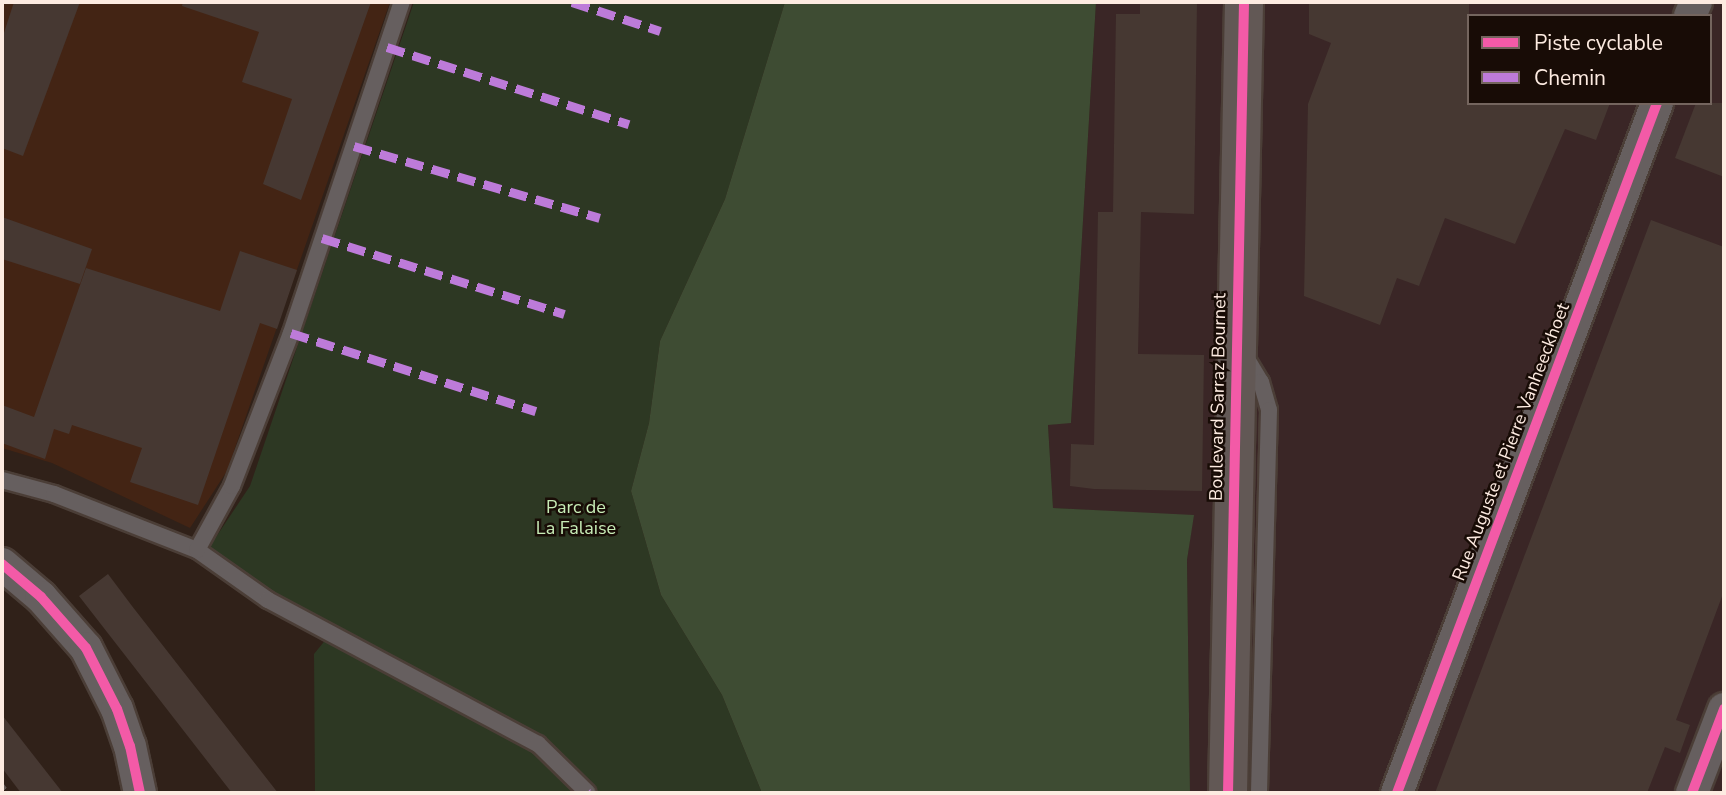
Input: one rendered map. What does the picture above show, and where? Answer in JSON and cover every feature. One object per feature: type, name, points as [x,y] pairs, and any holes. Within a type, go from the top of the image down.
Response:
[{"type":"street","name":"Boulevard Sarraz Bournet","points":[[1228,793],[1244,2]]},
{"type":"street","name":"Rue Auguste et Pierre Vanheeckhoet","points":[[1397,793],[1656,105]]},
{"type":"street","points":[[2,564],[41,597],[89,654],[117,709],[130,747],[140,793]]},
{"type":"street","points":[[1692,793],[1724,709]]},
{"type":"lane","points":[[197,550],[232,486],[291,333],[402,2]]},
{"type":"lane","points":[[1238,346],[1261,382],[1269,410],[1259,793]]},
{"type":"lane","points":[[2,480],[54,494],[197,550],[268,600],[538,744],[587,792]]},
{"type":"path","points":[[2,785],[8,793]]},
{"type":"shaded area","points":[[2,2],[390,2],[227,471],[190,528],[52,463],[2,448]]},
{"type":"shaded area","points":[[1096,2],[1724,2],[1724,793],[1190,793],[1187,560],[1193,516],[1053,508],[1048,425],[1071,422]]},
{"type":"green space","name":"Parc de La Falaise","points":[[414,2],[785,2],[725,199],[660,341],[649,423],[631,491],[661,595],[722,695],[762,793],[315,793],[314,654],[331,633],[206,552],[250,486]]},
{"type":"green space","points":[[785,2],[1096,2],[1071,423],[1048,425],[1053,508],[1194,515],[1187,560],[1190,793],[762,793],[722,695],[661,595],[631,491],[649,423],[660,341],[725,199]]},
{"type":"building","points":[[14,2],[80,2],[23,156],[2,148],[2,39]]},
{"type":"building","points":[[183,2],[371,2],[301,200],[263,184],[292,99],[242,82],[259,32],[182,6]]},
{"type":"building","points":[[1140,2],[1197,2],[1194,214],[1141,212],[1138,354],[1204,355],[1202,491],[1070,486],[1071,444],[1094,445],[1098,212],[1113,212],[1116,14],[1140,14]]},
{"type":"building","points":[[1309,2],[1469,2],[1467,105],[1609,105],[1596,140],[1565,129],[1515,244],[1445,218],[1419,286],[1397,278],[1380,325],[1304,296],[1308,104],[1331,43],[1309,34]]},
{"type":"building","points":[[1724,103],[1724,177],[1675,158],[1695,105]]},
{"type":"building","points":[[2,217],[92,249],[80,284],[2,259]]},
{"type":"building","points":[[1651,220],[1724,247],[1724,591],[1676,720],[1690,725],[1680,753],[1665,747],[1647,793],[1435,793]]},
{"type":"building","points":[[240,251],[297,270],[277,329],[260,323],[198,505],[130,482],[142,448],[72,425],[69,434],[54,429],[45,459],[2,443],[2,405],[34,417],[86,268],[220,311]]},
{"type":"building","points":[[108,574],[278,793],[232,793],[79,596]]},
{"type":"building","points":[[2,715],[63,793],[21,793],[2,768]]},
{"type":"marked path","points":[[572,2],[660,31]]},
{"type":"marked path","points":[[387,47],[629,124]]},
{"type":"marked path","points":[[354,146],[600,218]]},
{"type":"marked path","points":[[322,238],[564,314]]},
{"type":"marked path","points":[[291,333],[536,411]]},
{"type":"cycle path","points":[[1228,793],[1244,2]]},
{"type":"cycle path","points":[[1397,793],[1656,105]]},
{"type":"cycle path","points":[[2,564],[41,597],[86,648],[117,709],[130,746],[140,793]]},
{"type":"cycle path","points":[[1692,793],[1724,709]]}]
